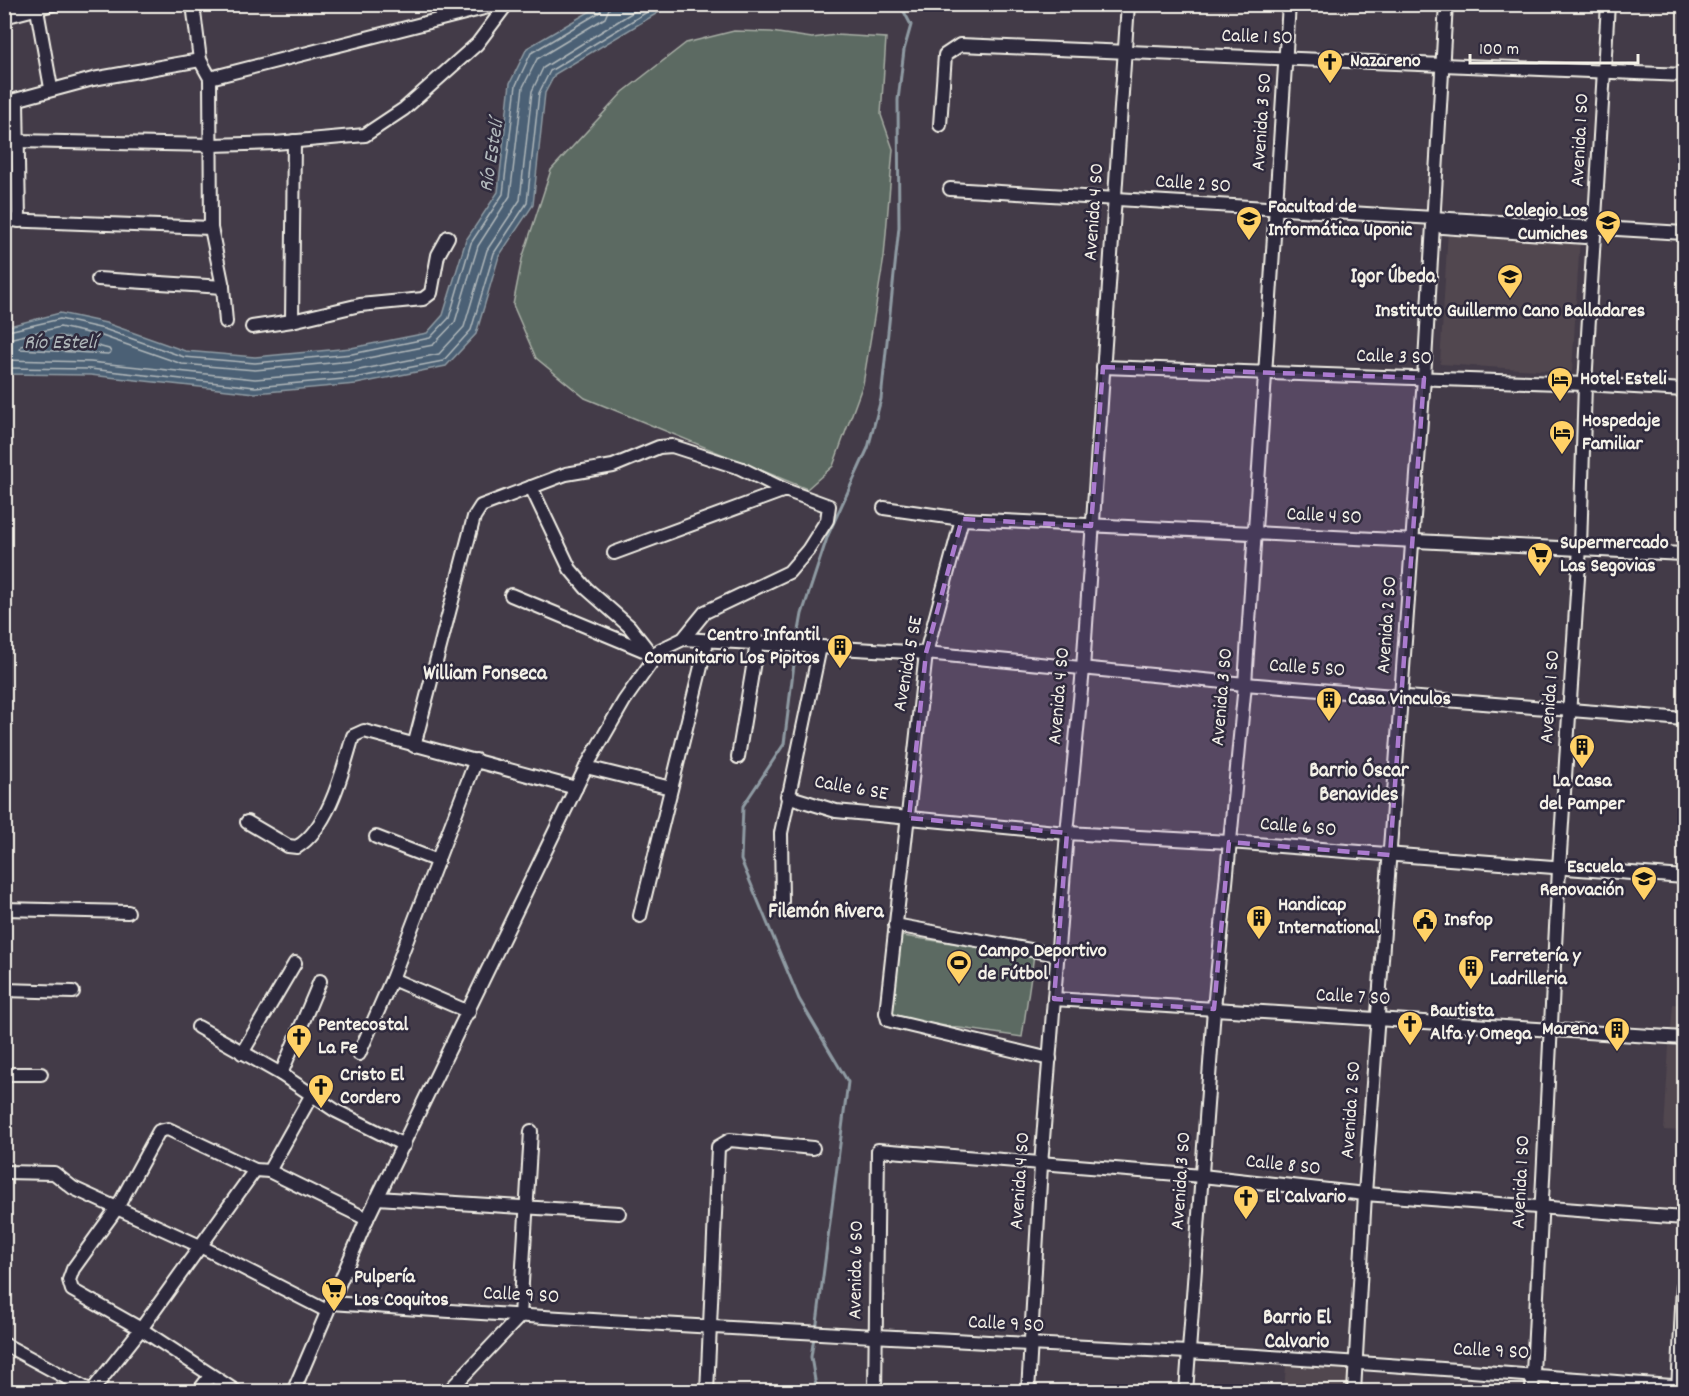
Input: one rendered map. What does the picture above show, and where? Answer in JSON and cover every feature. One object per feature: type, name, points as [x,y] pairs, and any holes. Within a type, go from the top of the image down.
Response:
[{"type":"street","points":[[4,17],[54,4]]},
{"type":"street","points":[[193,4],[200,60],[210,78],[211,228],[223,287],[226,322]]},
{"type":"street","points":[[210,78],[500,4]]},
{"type":"street","points":[[16,141],[212,145],[365,135],[404,109],[477,44],[507,4]]},
{"type":"street","name":"Avenida 4 SO","points":[[1028,1392],[1041,1165],[1067,833],[1083,669],[1128,4]]},
{"type":"street","name":"Avenida 3 SO","points":[[1186,1392],[1214,1009],[1245,684],[1289,4]]},
{"type":"street","name":"Avenida 2 SO","points":[[1354,1392],[1365,1194],[1424,378],[1446,4]]},
{"type":"street","name":"Avenida 1 SO","points":[[1532,1392],[1540,1207],[1580,547],[1586,384],[1608,4]]},
{"type":"street","points":[[37,7],[51,88]]},
{"type":"street","name":"Calle 1 SO","points":[[940,125],[945,55],[960,45],[1287,59],[1443,63],[1684,75]]},
{"type":"street","points":[[19,220],[16,141],[10,102],[51,88],[200,60]]},
{"type":"street","points":[[292,321],[294,141]]},
{"type":"street","name":"Calle 2 SO","points":[[950,189],[1684,233]]},
{"type":"street","points":[[4,220],[211,228]]},
{"type":"street","points":[[252,327],[292,321],[360,305],[428,297],[432,289],[438,255],[448,237]]},
{"type":"street","points":[[98,279],[223,287]]},
{"type":"street","name":"Calle 3 SO","points":[[1103,367],[1586,384],[1684,390]]},
{"type":"street","points":[[293,1392],[367,1218],[586,767],[651,655],[683,639],[705,612],[789,572],[808,550],[827,520],[829,506],[785,490],[740,468],[672,446],[659,447],[613,466],[566,474],[481,506],[474,517],[414,746]]},
{"type":"street","points":[[531,488],[570,568],[586,588],[629,626],[651,655]]},
{"type":"street","points":[[614,553],[785,490]]},
{"type":"street","name":"Calle 4 SO","points":[[884,508],[962,519],[1580,547],[1684,554]]},
{"type":"street","name":"Avenida 5 SE","points":[[962,519],[926,653],[886,1013],[888,1020],[1050,1059]]},
{"type":"street","points":[[511,595],[651,655]]},
{"type":"street","name":"Calle 5 SO","points":[[683,639],[926,653],[1245,684],[1684,719]]},
{"type":"street","points":[[640,916],[708,642]]},
{"type":"street","points":[[738,757],[757,643]]},
{"type":"street","points":[[782,902],[781,833],[820,647]]},
{"type":"street","points":[[247,822],[288,846],[297,847],[308,840],[337,790],[353,736],[364,731],[576,788]]},
{"type":"street","points":[[359,1054],[392,980],[476,760]]},
{"type":"street","points":[[586,767],[671,788]]},
{"type":"street","name":"Calle 6 SE","points":[[787,796],[836,810],[909,818]]},
{"type":"street","name":"Calle 6 SO","points":[[909,818],[1067,833],[1229,842],[1684,877]]},
{"type":"street","points":[[376,837],[438,861]]},
{"type":"street","points":[[4,909],[128,912]]},
{"type":"street","points":[[895,925],[1058,955]]},
{"type":"street","points":[[242,1053],[295,963]]},
{"type":"street","points":[[392,980],[469,1012]]},
{"type":"street","points":[[281,1074],[320,981]]},
{"type":"street","points":[[4,990],[73,992]]},
{"type":"street","name":"Calle 7 SO","points":[[1054,999],[1684,1038]]},
{"type":"street","points":[[198,1027],[281,1074],[311,1096],[404,1145]]},
{"type":"street","points":[[4,1074],[42,1074]]},
{"type":"street","points":[[268,1171],[311,1096]]},
{"type":"street","points":[[237,1392],[141,1329],[72,1290],[69,1280],[73,1269],[117,1208],[163,1128],[255,1170],[268,1171],[367,1218]]},
{"type":"street","points":[[448,1392],[520,1317],[531,1131]]},
{"type":"street","points":[[707,1392],[718,1148],[730,1140],[813,1148]]},
{"type":"street","name":"Calle 8 SO","points":[[878,1150],[1041,1165],[1202,1176],[1365,1194],[1684,1218]]},
{"type":"street","name":"Avenida 6 SO","points":[[875,1392],[878,1150]]},
{"type":"street","points":[[4,1344],[91,1391],[141,1329],[255,1170]]},
{"type":"street","points":[[4,1172],[54,1173],[73,1188],[329,1307]]},
{"type":"street","points":[[377,1198],[619,1213]]},
{"type":"street","points":[[1681,1388],[1684,1286]]},
{"type":"street","name":"Calle 9 SO","points":[[329,1307],[709,1325],[876,1338],[1189,1353],[1533,1374],[1681,1388]]},
{"type":"street","points":[[198,1392],[210,1376]]},
{"type":"highlighted area","points":[[1103,367],[1424,378],[1390,855],[1229,842],[1214,1009],[1054,999],[1067,833],[909,818],[926,653],[962,519],[1091,526]]},
{"type":"shaded area","name":"Instituto Guillermo Cano Balladares","points":[[1448,229],[1580,237],[1572,372],[1440,364]]},
{"type":"shaded area","points":[[1684,796],[1684,871],[1680,870]]},
{"type":"shaded area","points":[[1673,1004],[1684,1005],[1684,1030],[1671,1029]]},
{"type":"shaded area","points":[[1669,1046],[1684,1047],[1684,1131],[1664,1130]]},
{"type":"shaded area","points":[[1286,1365],[1349,1370],[1347,1391],[1284,1391]]},
{"type":"green space","points":[[734,31],[771,32],[812,38],[836,35],[886,38],[881,115],[893,149],[884,257],[863,384],[833,466],[807,489],[585,398],[536,358],[513,305],[522,259],[551,170],[623,92],[686,43]]},
{"type":"green space","name":"Campo Deportivo de Fútbol","points":[[896,935],[1034,955],[1022,1037],[884,1017]]},
{"type":"water","name":"Río Estelí","points":[[601,5],[671,5],[555,74],[545,93],[533,205],[499,256],[476,334],[446,366],[356,384],[255,393],[90,375],[5,374],[5,327],[60,313],[106,323],[185,351],[255,357],[351,348],[427,333],[443,315],[466,240],[498,192],[510,83],[527,48]]},
{"type":"waterway","points":[[797,642],[802,614],[828,535],[868,448],[881,399],[899,227],[898,100],[904,50],[911,25],[900,4]]},
{"type":"waterway","points":[[796,648],[784,744],[743,806],[741,860],[799,999],[848,1082],[816,1331]]},
{"type":"waterway","points":[[814,1337],[811,1357],[817,1392]]},
{"type":"place","name":"Nazareno","points":[[1330,85]]},
{"type":"place","name":"Facultad de Informática Uponic","points":[[1249,242]]},
{"type":"place","name":"Colegio Los Cumiches","points":[[1608,246]]},
{"type":"place","name":"Instituto Guillermo Cano Balladares","points":[[1510,300]]},
{"type":"place","name":"Hotel Esteli","points":[[1560,403]]},
{"type":"place","name":"Hospedaje Familiar","points":[[1562,456]]},
{"type":"place","name":"Supermercado Las Segovias","points":[[1540,578]]},
{"type":"place","name":"Centro Infantil Comunitario Los Pipitos","points":[[840,670]]},
{"type":"place","name":"Casa Vinculos","points":[[1329,723]]},
{"type":"place","name":"La Casa del Pamper","points":[[1582,770]]},
{"type":"place","name":"Escuela Renovación","points":[[1644,902]]},
{"type":"place","name":"Handicap International","points":[[1259,941]]},
{"type":"place","name":"Insfop","points":[[1425,944]]},
{"type":"place","name":"Campo Deportivo de Fútbol","points":[[959,986]]},
{"type":"place","name":"Ferretería y Ladrilleria","points":[[1471,991]]},
{"type":"place","name":"Bautista Alfa y Omega","points":[[1410,1047]]},
{"type":"place","name":"Marena","points":[[1617,1053]]},
{"type":"place","name":"Pentecostal La Fe","points":[[299,1060]]},
{"type":"place","name":"Cristo El Cordero","points":[[321,1110]]},
{"type":"place","name":"El Calvario","points":[[1246,1221]]},
{"type":"place","name":"Pulpería Los Coquitos","points":[[334,1313]]},
{"type":"district","name":"Igor Úbeda","points":[[1393,278]]},
{"type":"district","name":"William Fonseca","points":[[485,675]]},
{"type":"district","name":"Barrio Óscar Benavides","points":[[1359,784]]},
{"type":"district","name":"Filemón Rivera","points":[[826,913]]},
{"type":"district","name":"Barrio El Calvario","points":[[1297,1331]]}]
